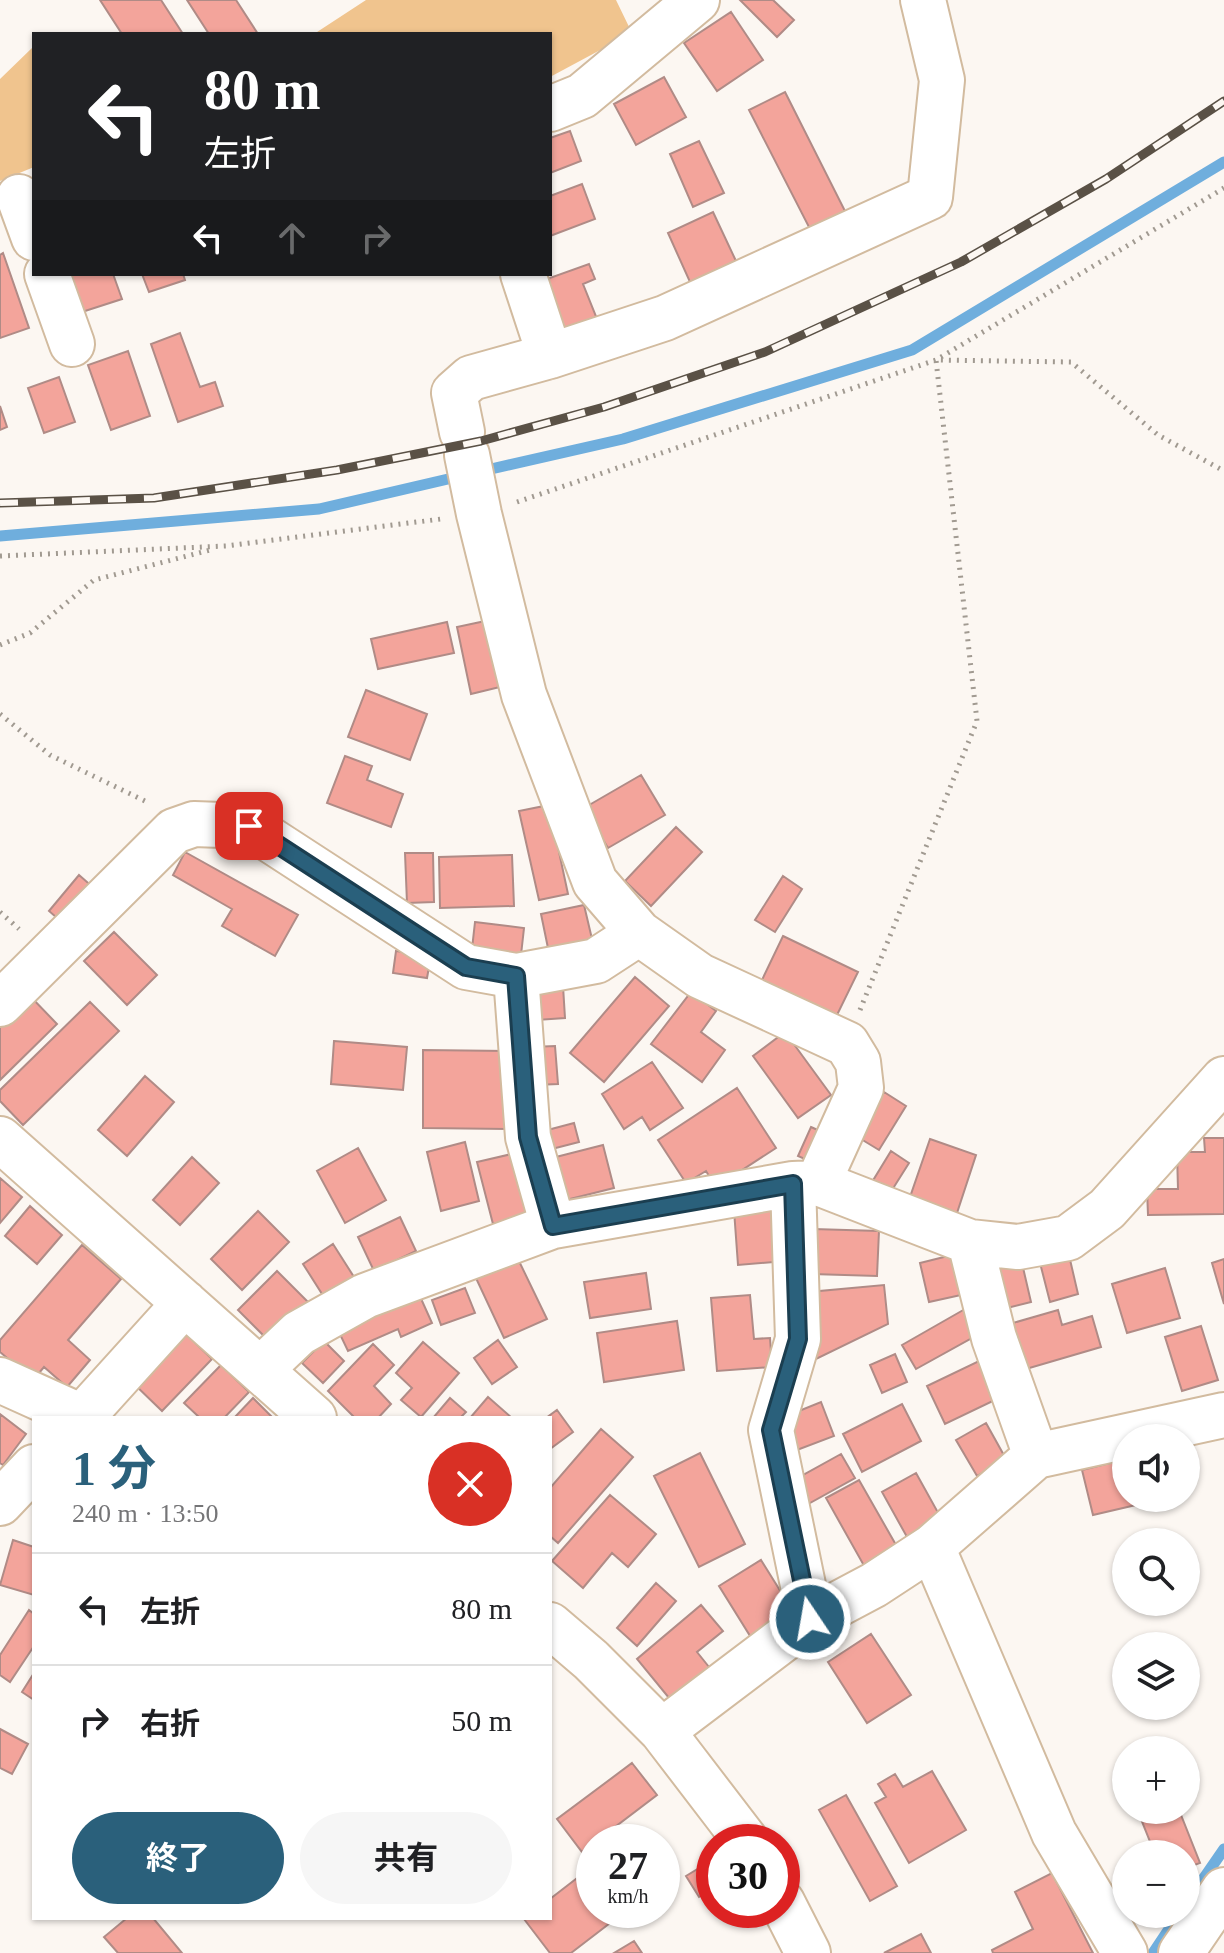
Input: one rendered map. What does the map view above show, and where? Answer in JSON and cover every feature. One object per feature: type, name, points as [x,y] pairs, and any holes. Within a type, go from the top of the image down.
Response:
[{"type":"street","points":[[552,108],[582,96],[697,0]]},
{"type":"street","points":[[810,1619],[771,1430],[798,1339],[806,1184],[861,1088],[858,1062],[847,1044],[700,976],[639,933],[595,882],[524,695],[454,393],[471,378],[665,318],[930,197],[942,80],[923,0]]},
{"type":"street","points":[[18,199],[32,233]]},
{"type":"street","points":[[48,276],[72,344]]},
{"type":"street","points":[[524,276],[550,356]]},
{"type":"street","points":[[0,1004],[174,831],[194,824],[249,826],[466,967],[516,976],[596,961],[639,933]]},
{"type":"street","points":[[516,976],[528,1137],[553,1226]]},
{"type":"street","points":[[260,1370],[299,1333],[365,1296],[553,1226],[806,1184],[970,1242],[1018,1247],[1068,1238],[1107,1209],[1224,1079]]},
{"type":"street","points":[[0,1139],[312,1416]]},
{"type":"street","points":[[970,1242],[994,1338],[1036,1456]]},
{"type":"street","points":[[84,1416],[185,1303]]},
{"type":"street","points":[[0,1380],[78,1416]]},
{"type":"street","points":[[662,1731],[810,1619],[874,1585],[932,1547],[1036,1456],[1224,1415]]},
{"type":"street","points":[[932,1547],[1054,1833],[1125,1953]]},
{"type":"street","points":[[552,1627],[591,1660],[662,1731],[733,1824]]},
{"type":"street","points":[[1181,1953],[1224,1890]]},
{"type":"street","points":[[795,1928],[808,1953]]},
{"type":"path","points":[[936,360],[1224,188]]},
{"type":"path","points":[[847,1044],[977,721],[936,360]]},
{"type":"path","points":[[0,645],[30,633],[94,580],[226,546],[470,471],[936,360],[1071,362],[1158,435],[1224,471]]},
{"type":"path","points":[[0,556],[226,546]]},
{"type":"path","points":[[0,714],[50,755],[194,824]]},
{"type":"shaded area","points":[[366,0],[616,0],[632,33],[552,76],[552,32],[317,32]]},
{"type":"shaded area","points":[[32,48],[32,168],[0,181],[0,79]]},
{"type":"building","points":[[100,0],[161,0],[182,32],[121,32]]},
{"type":"building","points":[[187,0],[236,0],[257,32],[208,32]]},
{"type":"building","points":[[740,0],[773,0],[794,20],[777,37]]},
{"type":"building","points":[[731,12],[763,60],[717,91],[684,43]]},
{"type":"building","points":[[664,77],[686,117],[636,145],[614,104]]},
{"type":"building","points":[[785,92],[846,213],[811,231],[749,110]]},
{"type":"building","points":[[570,131],[581,161],[552,172],[552,137]]},
{"type":"building","points":[[699,141],[724,193],[693,207],[670,154]]},
{"type":"building","points":[[582,184],[595,219],[552,235],[552,195]]},
{"type":"building","points":[[713,212],[736,261],[690,282],[668,233]]},
{"type":"building","points":[[3,253],[29,328],[0,338],[0,255]]},
{"type":"building","points":[[589,264],[595,279],[583,284],[597,319],[563,332],[544,280]]},
{"type":"building","points":[[70,276],[114,276],[122,299],[82,312]]},
{"type":"building","points":[[143,276],[184,276],[185,280],[149,292]]},
{"type":"building","points":[[180,333],[200,387],[215,382],[223,406],[178,422],[151,344]]},
{"type":"building","points":[[128,351],[150,416],[111,430],[88,365]]},
{"type":"building","points":[[59,377],[75,422],[44,433],[28,388]]},
{"type":"building","points":[[0,406],[7,427],[0,430]]},
{"type":"building","points":[[490,620],[504,686],[471,694],[457,627]]},
{"type":"building","points":[[447,622],[454,653],[378,669],[371,639]]},
{"type":"building","points":[[366,690],[427,714],[410,760],[348,737]]},
{"type":"building","points":[[345,756],[372,766],[367,780],[403,794],[391,827],[327,803]]},
{"type":"building","points":[[641,775],[665,815],[608,848],[584,808]]},
{"type":"building","points":[[549,805],[568,894],[539,900],[519,811]]},
{"type":"building","points":[[676,827],[702,852],[651,906],[625,881]]},
{"type":"building","points":[[185,852],[298,915],[275,956],[222,926],[232,909],[173,875]]},
{"type":"building","points":[[405,853],[433,853],[434,902],[407,903]]},
{"type":"building","points":[[512,855],[514,906],[440,908],[439,857]]},
{"type":"building","points":[[79,875],[95,889],[64,924],[49,911]]},
{"type":"building","points":[[783,876],[802,889],[775,932],[755,920]]},
{"type":"building","points":[[584,905],[592,939],[548,948],[541,914]]},
{"type":"building","points":[[475,922],[524,928],[521,955],[472,949]]},
{"type":"building","points":[[114,932],[157,975],[127,1005],[84,961]]},
{"type":"building","points":[[783,936],[858,972],[836,1017],[761,982]]},
{"type":"building","points":[[396,951],[431,956],[427,978],[393,973]]},
{"type":"building","points":[[635,977],[669,1006],[604,1082],[570,1053]]},
{"type":"building","points":[[563,986],[565,1018],[537,1020],[536,987]]},
{"type":"building","points":[[691,992],[716,1011],[701,1032],[725,1050],[702,1082],[651,1044]]},
{"type":"building","points":[[29,995],[57,1024],[0,1080],[0,1023]]},
{"type":"building","points":[[90,1002],[119,1031],[23,1125],[0,1101],[0,1090]]},
{"type":"building","points":[[785,1032],[831,1095],[798,1118],[753,1056]]},
{"type":"building","points":[[334,1041],[407,1047],[403,1090],[331,1084]]},
{"type":"building","points":[[555,1046],[558,1084],[535,1085],[532,1047]]},
{"type":"building","points":[[423,1050],[507,1051],[507,1129],[423,1128]]},
{"type":"building","points":[[652,1062],[683,1108],[650,1130],[642,1117],[624,1129],[602,1094]]},
{"type":"building","points":[[145,1076],[174,1102],[127,1156],[98,1130]]},
{"type":"building","points":[[737,1088],[776,1148],[716,1187],[706,1171],[686,1183],[658,1140]]},
{"type":"building","points":[[884,1092],[906,1106],[879,1150],[856,1136]]},
{"type":"building","points":[[574,1123],[579,1142],[544,1151],[540,1132]]},
{"type":"building","points":[[811,1127],[829,1135],[816,1164],[798,1156]]},
{"type":"building","points":[[1204,1138],[1224,1138],[1224,1214],[1148,1215],[1147,1189],[1178,1189],[1177,1152],[1205,1152]]},
{"type":"building","points":[[930,1139],[976,1155],[956,1216],[909,1200]]},
{"type":"building","points":[[465,1142],[479,1201],[441,1211],[427,1152]]},
{"type":"building","points":[[603,1145],[614,1188],[562,1201],[552,1158]]},
{"type":"building","points":[[358,1148],[386,1200],[345,1223],[317,1171]]},
{"type":"building","points":[[891,1151],[909,1163],[887,1198],[869,1187]]},
{"type":"building","points":[[516,1153],[531,1215],[493,1224],[477,1162]]},
{"type":"building","points":[[192,1157],[219,1183],[180,1225],[153,1200]]},
{"type":"building","points":[[0,1178],[22,1197],[0,1223]]},
{"type":"building","points":[[30,1206],[62,1235],[37,1264],[5,1236]]},
{"type":"building","points":[[780,1206],[785,1261],[738,1265],[734,1210]]},
{"type":"building","points":[[258,1211],[289,1242],[242,1290],[211,1259]]},
{"type":"building","points":[[400,1217],[416,1251],[374,1271],[358,1237]]},
{"type":"building","points":[[813,1229],[879,1231],[877,1276],[812,1274]]},
{"type":"building","points":[[333,1244],[354,1277],[324,1297],[303,1264]]},
{"type":"building","points":[[82,1245],[121,1279],[68,1340],[90,1360],[67,1387],[44,1367],[33,1380],[0,1352],[0,1340]]},
{"type":"building","points":[[1068,1251],[1078,1294],[1050,1302],[1039,1259]]},
{"type":"building","points":[[952,1255],[961,1295],[929,1302],[920,1263]]},
{"type":"building","points":[[517,1257],[547,1319],[504,1338],[475,1276]]},
{"type":"building","points":[[1021,1259],[1031,1302],[1003,1309],[992,1266]]},
{"type":"building","points":[[1224,1259],[1224,1304],[1212,1263]]},
{"type":"building","points":[[1165,1268],[1180,1318],[1127,1333],[1112,1284]]},
{"type":"building","points":[[277,1271],[310,1304],[271,1343],[238,1310]]},
{"type":"building","points":[[646,1273],[651,1309],[590,1318],[584,1282]]},
{"type":"building","points":[[884,1285],[888,1324],[816,1359],[809,1292]]},
{"type":"building","points":[[465,1288],[475,1313],[441,1325],[432,1300]]},
{"type":"building","points":[[418,1292],[432,1323],[401,1337],[398,1329],[348,1351],[337,1328]]},
{"type":"building","points":[[750,1295],[754,1339],[770,1338],[772,1367],[717,1371],[711,1298]]},
{"type":"building","points":[[965,1309],[979,1334],[916,1369],[902,1345]]},
{"type":"building","points":[[1058,1310],[1062,1325],[1092,1316],[1101,1347],[1026,1369],[1013,1323]]},
{"type":"building","points":[[677,1321],[684,1370],[604,1382],[597,1333]]},
{"type":"building","points":[[1201,1326],[1218,1380],[1182,1391],[1165,1337]]},
{"type":"building","points":[[182,1330],[212,1359],[162,1411],[132,1382]]},
{"type":"building","points":[[498,1340],[517,1367],[492,1384],[474,1358]]},
{"type":"building","points":[[324,1341],[344,1361],[323,1383],[302,1363]]},
{"type":"building","points":[[423,1342],[459,1373],[420,1416],[401,1400],[412,1388],[396,1373]]},
{"type":"building","points":[[373,1344],[394,1365],[374,1386],[391,1404],[380,1416],[353,1416],[328,1391]]},
{"type":"building","points":[[895,1354],[907,1382],[882,1393],[870,1365]]},
{"type":"building","points":[[979,1361],[997,1399],[945,1424],[927,1386]]},
{"type":"building","points":[[221,1365],[249,1392],[226,1416],[198,1416],[184,1403]]},
{"type":"building","points":[[488,1397],[510,1416],[472,1416]]},
{"type":"building","points":[[253,1398],[271,1416],[236,1416]]},
{"type":"building","points":[[450,1398],[466,1412],[462,1416],[435,1416]]},
{"type":"building","points":[[821,1402],[834,1436],[789,1453],[789,1415]]},
{"type":"building","points":[[902,1404],[921,1441],[862,1472],[843,1434]]},
{"type":"building","points":[[557,1410],[573,1432],[552,1448],[552,1416],[549,1416]]},
{"type":"building","points":[[0,1414],[26,1434],[3,1465],[0,1463]]},
{"type":"building","points":[[986,1423],[1006,1459],[977,1476],[956,1440]]},
{"type":"building","points":[[601,1429],[633,1457],[558,1543],[552,1538],[552,1486]]},
{"type":"building","points":[[700,1453],[745,1544],[699,1567],[654,1476]]},
{"type":"building","points":[[841,1454],[855,1478],[801,1508],[787,1484]]},
{"type":"building","points":[[1112,1462],[1112,1511],[1093,1515],[1082,1470]]},
{"type":"building","points":[[916,1473],[941,1518],[907,1537],[882,1492]]},
{"type":"building","points":[[859,1480],[900,1552],[867,1571],[826,1498]]},
{"type":"building","points":[[610,1495],[656,1534],[628,1567],[612,1553],[583,1588],[552,1561]]},
{"type":"building","points":[[13,1540],[32,1546],[32,1594],[0,1585]]},
{"type":"building","points":[[761,1560],[794,1613],[752,1639],[719,1586]]},
{"type":"building","points":[[656,1583],[676,1601],[637,1646],[617,1628]]},
{"type":"building","points":[[701,1605],[723,1631],[697,1652],[713,1672],[674,1704],[637,1659]]},
{"type":"building","points":[[29,1610],[32,1612],[32,1649],[10,1682],[0,1675],[0,1655]]},
{"type":"building","points":[[871,1634],[911,1695],[867,1723],[828,1662]]},
{"type":"building","points":[[32,1676],[32,1699],[22,1692]]},
{"type":"building","points":[[0,1729],[28,1744],[12,1774],[0,1768]]},
{"type":"building","points":[[632,1763],[657,1795],[619,1824],[576,1824],[576,1844],[557,1819]]},
{"type":"building","points":[[932,1771],[966,1830],[909,1863],[875,1803],[886,1797],[878,1784],[895,1774],[903,1787]]},
{"type":"building","points":[[846,1795],[897,1886],[870,1901],[819,1810]]},
{"type":"building","points":[[1143,1824],[1185,1824],[1191,1840],[1149,1840]]},
{"type":"building","points":[[696,1870],[696,1892],[686,1876]]},
{"type":"building","points":[[1052,1873],[1093,1953],[993,1953],[992,1950],[1033,1929],[1015,1892]]},
{"type":"building","points":[[576,1879],[576,1928],[604,1928],[571,1953],[550,1953],[525,1920],[552,1920],[552,1897]]},
{"type":"building","points":[[125,1920],[155,1920],[182,1953],[118,1953],[104,1937]]},
{"type":"building","points":[[921,1934],[931,1953],[884,1953]]},
{"type":"building","points":[[634,1941],[642,1953],[614,1953]]},
{"type":"waterway","points":[[478,472],[623,439],[912,350],[1224,162]]},
{"type":"waterway","points":[[0,536],[319,509],[461,476]]},
{"type":"waterway","points":[[1200,1884],[1224,1849]]},
{"type":"waterway","points":[[1153,1953],[1170,1928]]},
{"type":"railway","points":[[0,503],[154,498],[337,470],[481,441],[604,407],[765,352],[961,262],[1106,179],[1224,101]]},
{"type":"route","points":[[249,826],[466,967],[516,976],[528,1137],[553,1226],[793,1184],[798,1339],[771,1430],[810,1619]]}]
